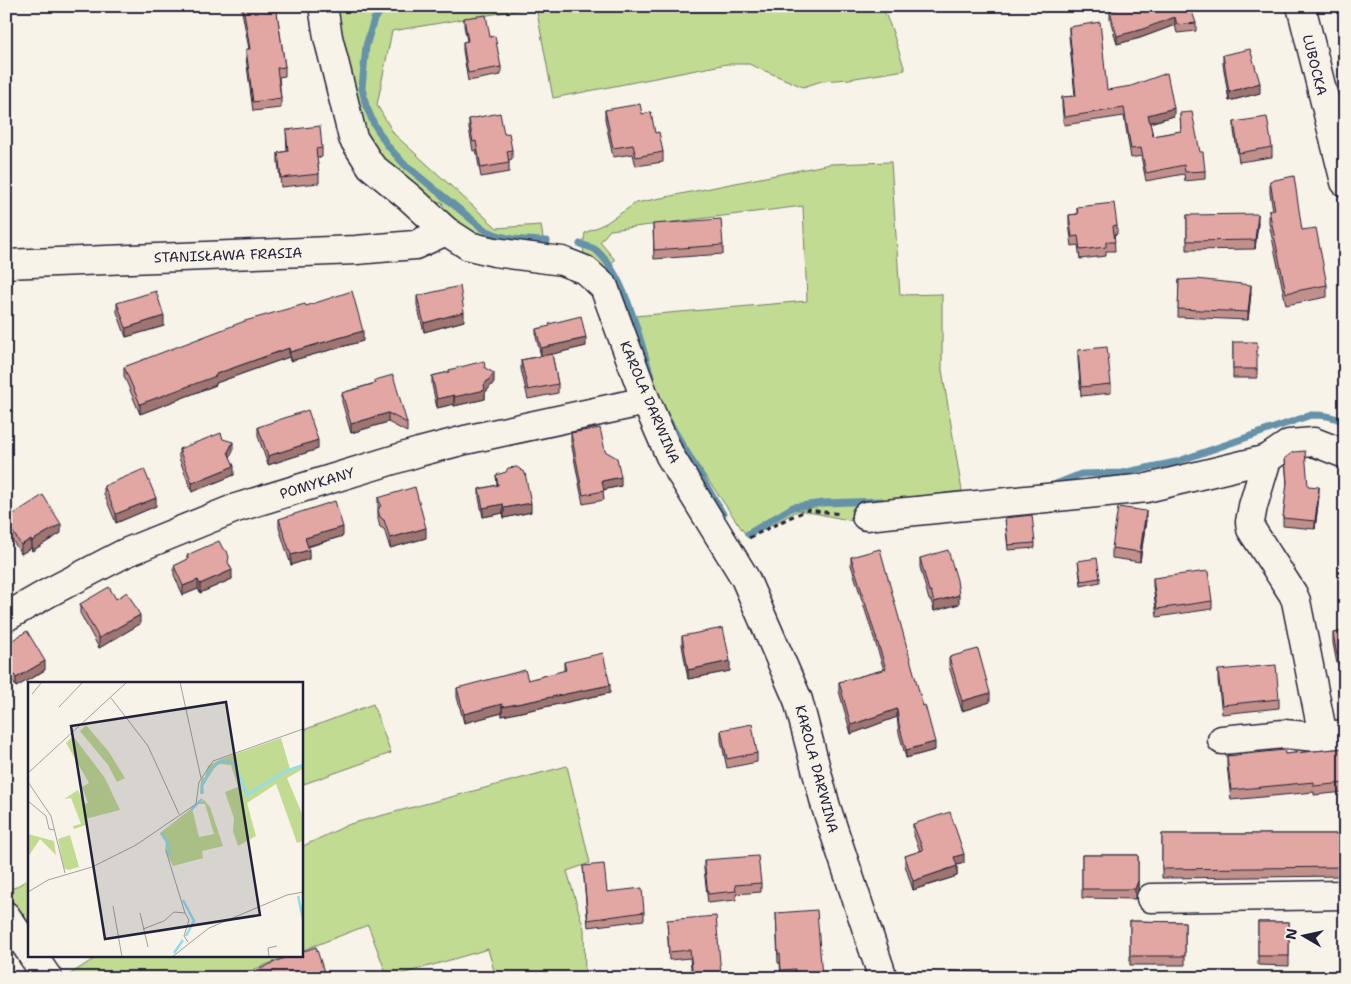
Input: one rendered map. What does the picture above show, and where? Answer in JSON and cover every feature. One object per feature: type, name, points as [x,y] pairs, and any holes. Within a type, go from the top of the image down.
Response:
[{"type":"street","name":"KAROLA DARWINA","points":[[323,6],[328,37],[353,138],[371,166],[446,231],[469,246],[494,252],[562,262],[585,270],[604,287],[646,401],[670,456],[745,578],[798,700],[826,807],[883,978]]},
{"type":"street","name":"LUBOCKA","points":[[1301,6],[1345,182]]},
{"type":"street","name":"STANISŁAWA FRASIA","points":[[6,264],[356,250],[415,245],[446,231]]},
{"type":"street","name":"POMYKANY","points":[[6,617],[48,592],[125,553],[236,508],[419,452],[465,440],[646,401]]},
{"type":"street","points":[[866,516],[1147,488],[1266,459],[1289,444],[1314,442],[1345,454]]},
{"type":"street","points":[[1222,740],[1284,734],[1334,735],[1296,601],[1251,529],[1250,522],[1253,506],[1266,459]]},
{"type":"street","points":[[1151,898],[1345,895]]},
{"type":"street","points":[[6,916],[28,949]]},
{"type":"street","points":[[33,956],[48,978]]},
{"type":"path","points":[[745,539],[808,510],[825,512]]},
{"type":"green space","points":[[334,6],[882,6],[905,70],[849,79],[822,81],[803,87],[749,64],[727,64],[553,98],[536,7],[392,31],[377,105],[394,134],[497,228],[541,225],[545,250],[451,229],[442,202],[411,205],[368,146]]},
{"type":"green space","points":[[891,162],[900,295],[942,294],[942,370],[962,491],[944,493],[949,518],[863,523],[799,510],[748,538],[651,397],[623,317],[807,301],[803,206],[610,230],[600,242],[615,260],[602,271],[585,256],[583,248],[585,233],[606,223],[636,203],[830,164]]},
{"type":"green space","points":[[373,704],[391,753],[302,785],[302,731]]},
{"type":"green space","points":[[567,766],[590,863],[567,871],[584,929],[585,978],[496,978],[488,949],[388,978],[368,925],[302,951],[302,847],[350,824]]},
{"type":"green space","points":[[28,880],[28,925],[7,892]]},
{"type":"green space","points":[[98,956],[288,956],[232,978],[64,978]]},
{"type":"building","points":[[243,6],[276,6],[285,67],[277,68],[281,98],[253,102],[246,49],[250,49]]},
{"type":"building","points":[[1129,6],[1190,6],[1196,23],[1177,25],[1175,17],[1117,36],[1110,11]]},
{"type":"building","points":[[486,15],[490,37],[495,36],[501,67],[468,73],[463,42],[468,41],[464,18]]},
{"type":"building","points":[[1100,22],[1107,90],[1131,86],[1167,73],[1174,108],[1148,115],[1153,136],[1181,131],[1180,113],[1192,112],[1200,152],[1203,152],[1205,171],[1185,172],[1184,165],[1146,173],[1141,148],[1131,149],[1124,108],[1064,117],[1062,97],[1076,96],[1069,27]]},
{"type":"building","points":[[1250,49],[1260,83],[1229,92],[1223,55]]},
{"type":"building","points":[[640,104],[642,114],[651,112],[655,133],[659,132],[663,152],[636,157],[633,145],[613,148],[605,110]]},
{"type":"building","points":[[500,113],[504,134],[509,133],[512,150],[507,151],[509,163],[481,168],[476,141],[473,142],[469,119]]},
{"type":"building","points":[[1267,117],[1272,147],[1239,153],[1234,122]]},
{"type":"building","points":[[320,126],[322,148],[316,149],[319,174],[281,178],[278,153],[288,151],[286,130]]},
{"type":"building","points":[[1294,176],[1302,230],[1316,228],[1327,285],[1286,293],[1269,210],[1275,210],[1270,181]]},
{"type":"building","points":[[1114,203],[1117,225],[1113,226],[1115,242],[1106,242],[1106,247],[1080,250],[1078,236],[1072,237],[1069,215],[1078,214],[1077,207]]},
{"type":"building","points":[[1258,214],[1255,240],[1187,241],[1187,215]]},
{"type":"building","points":[[721,219],[723,245],[654,250],[653,224]]},
{"type":"building","points":[[1196,279],[1251,285],[1248,312],[1178,309],[1179,280]]},
{"type":"building","points":[[460,286],[464,312],[424,323],[417,296]]},
{"type":"building","points":[[156,291],[164,316],[126,328],[117,303]]},
{"type":"building","points":[[352,291],[363,331],[290,352],[289,348],[140,404],[124,367],[245,321],[305,304],[306,306]]},
{"type":"building","points":[[581,316],[586,338],[541,348],[536,329]]},
{"type":"building","points":[[1233,342],[1257,342],[1257,369],[1233,369]]},
{"type":"building","points":[[1107,347],[1111,384],[1081,387],[1078,350]]},
{"type":"building","points":[[552,354],[558,384],[528,390],[521,360]]},
{"type":"building","points":[[484,361],[485,368],[494,373],[484,385],[485,390],[437,399],[432,376]]},
{"type":"building","points":[[393,375],[407,423],[388,413],[351,424],[342,393],[376,383],[375,380]]},
{"type":"building","points":[[308,410],[318,440],[268,456],[258,427]]},
{"type":"building","points":[[600,428],[605,451],[617,458],[621,477],[602,481],[604,491],[583,495],[571,433]]},
{"type":"building","points":[[221,433],[223,439],[233,442],[228,452],[234,466],[192,483],[179,449]]},
{"type":"building","points":[[1305,451],[1308,486],[1319,487],[1315,521],[1283,518],[1287,482],[1285,458],[1293,452]]},
{"type":"building","points":[[517,467],[525,473],[531,503],[504,508],[503,504],[483,508],[479,489],[498,485],[496,475],[506,472],[508,468]]},
{"type":"building","points":[[144,469],[156,498],[116,514],[104,486]]},
{"type":"building","points":[[415,487],[426,528],[390,538],[384,520],[380,517],[378,510],[381,505],[378,498]]},
{"type":"building","points":[[43,495],[61,524],[32,541],[31,539],[21,545],[6,519]]},
{"type":"building","points":[[335,501],[343,527],[305,538],[309,550],[291,555],[279,519]]},
{"type":"building","points":[[1118,507],[1146,511],[1140,552],[1112,548]]},
{"type":"building","points":[[1032,515],[1035,543],[1008,545],[1005,518]]},
{"type":"building","points":[[219,541],[223,549],[227,551],[228,562],[232,570],[200,584],[198,580],[183,586],[174,566],[188,559],[187,555]]},
{"type":"building","points":[[880,549],[923,706],[925,705],[935,742],[906,750],[897,709],[851,725],[839,682],[886,669],[851,557]]},
{"type":"building","points":[[948,550],[957,580],[959,595],[934,602],[920,558]]},
{"type":"building","points":[[1097,558],[1100,578],[1081,581],[1078,561]]},
{"type":"building","points":[[1208,571],[1212,601],[1157,609],[1153,578]]},
{"type":"building","points":[[109,587],[116,599],[127,592],[140,615],[99,638],[80,604]]},
{"type":"building","points":[[723,628],[730,661],[688,670],[682,636]]},
{"type":"building","points":[[27,631],[45,661],[16,678],[6,662],[6,648],[13,644],[11,641]]},
{"type":"building","points":[[1345,631],[1345,654],[1337,655],[1333,633]]},
{"type":"building","points":[[978,649],[990,693],[962,701],[949,657]]},
{"type":"building","points":[[603,653],[610,685],[502,707],[502,704],[464,714],[457,688],[525,670],[528,680],[566,670],[564,662]]},
{"type":"building","points":[[1276,665],[1279,699],[1222,705],[1218,670]]},
{"type":"building","points":[[752,724],[757,753],[727,759],[721,730]]},
{"type":"building","points":[[1345,748],[1345,783],[1314,786],[1314,782],[1231,790],[1227,756],[1284,750],[1285,754]]},
{"type":"building","points":[[950,812],[964,854],[954,857],[957,866],[913,881],[905,856],[923,850],[913,824]]},
{"type":"building","points":[[1162,834],[1345,834],[1345,867],[1162,869]]},
{"type":"building","points":[[1082,855],[1138,855],[1138,881],[1135,889],[1082,889]]},
{"type":"building","points":[[758,856],[761,883],[735,885],[736,891],[708,894],[704,860]]},
{"type":"building","points":[[604,864],[607,892],[642,888],[644,912],[588,920],[583,866]]},
{"type":"building","points":[[817,910],[822,978],[796,978],[795,969],[781,970],[780,954],[778,954],[776,913]]},
{"type":"building","points":[[716,916],[721,974],[693,977],[690,950],[669,952],[667,920]]},
{"type":"building","points":[[1130,921],[1185,922],[1185,956],[1130,956]]},
{"type":"building","points":[[1258,922],[1289,922],[1289,956],[1258,956]]},
{"type":"building","points":[[316,947],[326,978],[257,978],[254,972],[290,956],[302,956],[302,952]]},
{"type":"building","points":[[950,971],[990,973],[990,978],[950,978]]},
{"type":"waterway","points":[[394,6],[383,9],[374,19],[366,46],[362,88],[366,106],[387,145],[404,164],[482,228],[506,238],[547,241]]},
{"type":"waterway","points":[[580,244],[597,251],[616,276],[631,310],[651,377]]},
{"type":"waterway","points":[[1051,486],[1081,474],[1122,473],[1176,462],[1311,415],[1329,416],[1345,423]]},
{"type":"waterway","points":[[668,420],[723,514]]},
{"type":"waterway","points":[[748,534],[793,507],[823,503],[881,501]]}]
